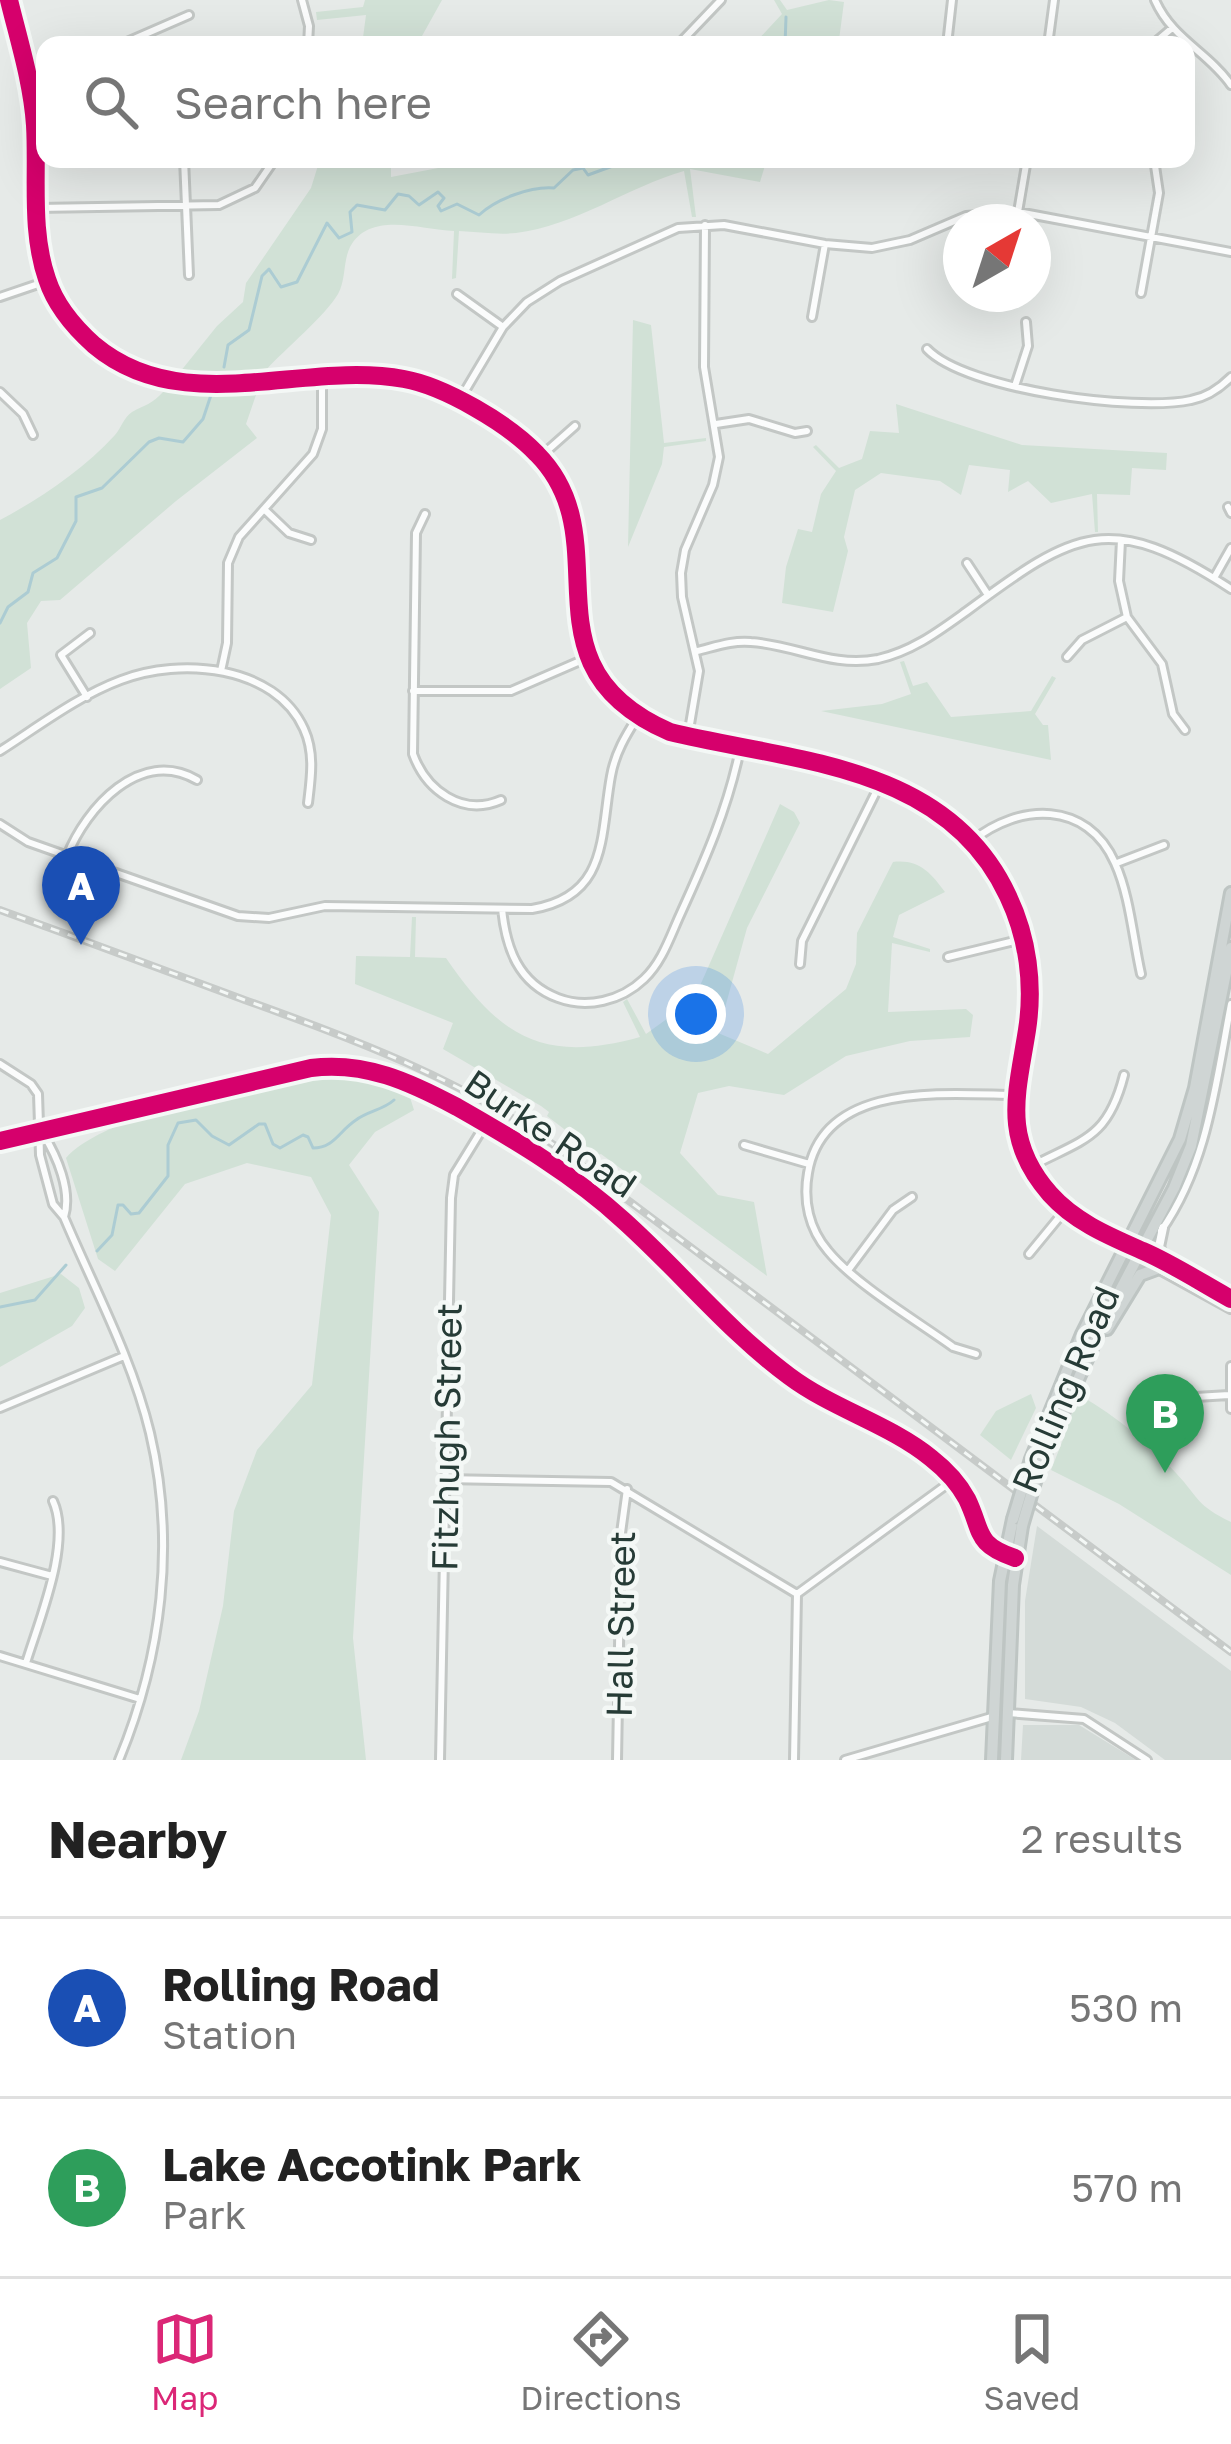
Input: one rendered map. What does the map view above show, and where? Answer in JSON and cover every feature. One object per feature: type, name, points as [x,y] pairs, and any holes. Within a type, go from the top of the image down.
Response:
[{"type":"main road","name":"Rolling Road","points":[[992,1760],[1009,1556],[1017,1522],[1067,1368],[1164,1177],[1191,1105],[1231,893]]},
{"type":"main road","name":"Rolling Road","points":[[1035,1462],[1179,1178],[1196,1129],[1231,949]]},
{"type":"main road","points":[[1085,1361],[1141,1275],[1163,1266]]},
{"type":"main road","name":"Rolling Road","points":[[1006,1760],[1009,1556]]},
{"type":"street","points":[[10,0],[31,92],[38,241],[47,281],[68,317],[89,340],[146,375],[196,384],[403,379],[459,400],[540,457],[561,489],[572,519],[576,610],[587,658],[612,692],[638,716],[688,736],[881,780],[944,814],[972,841],[1005,889],[1023,939],[1030,1006],[1014,1095],[1019,1134],[1032,1166],[1066,1210],[1231,1304]]},
{"type":"street","points":[[302,0],[308,36]]},
{"type":"street","points":[[687,36],[721,0]]},
{"type":"street","points":[[948,36],[952,0]]},
{"type":"street","points":[[1049,36],[1054,0]]},
{"type":"street","points":[[1155,0],[1179,36]]},
{"type":"street","points":[[141,36],[189,15]]},
{"type":"street","points":[[1163,36],[1171,29]]},
{"type":"street","points":[[1195,49],[1231,85]]},
{"type":"street","points":[[31,92],[36,91]]},
{"type":"street","points":[[185,168],[189,275]]},
{"type":"street","points":[[37,208],[219,205],[240,199],[270,168]]},
{"type":"street","points":[[1020,204],[1026,168]]},
{"type":"street","points":[[1141,293],[1159,186],[1156,168]]},
{"type":"street","points":[[1051,218],[1231,252]]},
{"type":"street","points":[[459,400],[503,327],[527,302],[661,233],[705,225],[825,244],[887,246],[943,225]]},
{"type":"street","points":[[688,736],[698,679],[697,651],[682,598],[681,573],[691,534],[718,470],[716,424],[704,367],[705,225]]},
{"type":"street","points":[[812,317],[825,244]]},
{"type":"street","points":[[0,297],[47,281]]},
{"type":"street","points":[[458,294],[503,327]]},
{"type":"street","points":[[1015,386],[1028,346],[1026,322]]},
{"type":"street","points":[[927,349],[944,364],[1055,397],[1178,402],[1206,395],[1231,376]]},
{"type":"street","points":[[221,671],[227,643],[228,563],[239,538],[318,445],[322,379]]},
{"type":"street","points":[[0,392],[22,414],[33,435]]},
{"type":"street","points":[[716,424],[749,419],[795,433],[807,431]]},
{"type":"street","points":[[540,457],[575,426]]},
{"type":"street","points":[[265,509],[290,533],[311,541]]},
{"type":"street","points":[[425,514],[416,533],[413,754],[431,785],[467,805],[501,800]]},
{"type":"street","points":[[697,651],[755,642],[822,660],[878,659],[916,646],[1054,551],[1089,541],[1121,540],[1161,549],[1231,590]]},
{"type":"street","points":[[1121,540],[1119,581],[1127,617],[1162,664],[1173,714],[1185,730]]},
{"type":"street","points":[[1214,578],[1231,548]]},
{"type":"street","points":[[967,563],[988,595]]},
{"type":"street","points":[[1067,657],[1082,640],[1127,617]]},
{"type":"street","points":[[87,697],[61,656],[90,633]]},
{"type":"street","points":[[413,691],[511,691],[587,658]]},
{"type":"street","points":[[0,751],[122,680],[153,671],[221,671],[271,691],[298,717],[311,753],[308,803]]},
{"type":"street","points":[[0,824],[28,842],[238,916],[269,918],[325,906],[502,910],[552,904],[586,879],[602,846],[614,761],[638,716]]},
{"type":"street","points":[[502,910],[513,958],[543,991],[588,1003],[610,1000],[632,989],[658,962],[702,866],[725,809],[740,749]]},
{"type":"street","points":[[67,856],[87,815],[116,788],[157,773],[180,773],[197,780]]},
{"type":"street","points":[[800,964],[802,941],[881,780]]},
{"type":"street","points":[[972,841],[1008,818],[1050,814],[1088,830],[1115,864],[1141,974]]},
{"type":"street","points":[[1115,864],[1164,845]]},
{"type":"street","points":[[948,958],[1023,939]]},
{"type":"street","name":"Rolling Road","points":[[1139,1253],[1163,1228],[1192,1175],[1231,1004]]},
{"type":"street","points":[[0,1064],[35,1090],[40,1155],[53,1204],[64,1217],[124,1356],[150,1432],[165,1561],[155,1640],[119,1760]]},
{"type":"street","name":"Burke Road","points":[[0,1141],[310,1068],[340,1066],[392,1076],[486,1124],[607,1205],[787,1375],[920,1450],[968,1501],[980,1537],[1009,1556]]},
{"type":"street","points":[[1032,1166],[1101,1128],[1115,1108],[1124,1075]]},
{"type":"street","points":[[976,1354],[953,1347],[827,1250],[812,1224],[806,1197],[809,1164],[832,1127],[869,1104],[940,1095],[1014,1095]]},
{"type":"street","name":"Fitzhugh Street","points":[[440,1760],[452,1179],[486,1124]]},
{"type":"street","points":[[41,1131],[54,1151],[68,1204],[64,1217]]},
{"type":"street","points":[[744,1144],[809,1164]]},
{"type":"street","points":[[849,1269],[893,1210],[912,1197]]},
{"type":"street","points":[[1029,1254],[1066,1210]]},
{"type":"street","points":[[1163,1228],[1159,1247],[1163,1266]]},
{"type":"street","points":[[0,1408],[124,1356]]},
{"type":"street","points":[[1231,1366],[1231,1408]]},
{"type":"street","points":[[1179,1398],[1228,1395]]},
{"type":"street","points":[[444,1479],[600,1480],[626,1489],[797,1594]]},
{"type":"street","points":[[797,1594],[953,1480]]},
{"type":"street","name":"Hall Street","points":[[617,1760],[626,1489]]},
{"type":"street","points":[[26,1663],[52,1576],[60,1522],[53,1501]]},
{"type":"street","points":[[0,1562],[52,1576]]},
{"type":"street","points":[[794,1760],[797,1594]]},
{"type":"street","points":[[0,1656],[141,1699]]},
{"type":"street","points":[[845,1760],[1007,1713],[1084,1719],[1148,1760]]},
{"type":"shaded area","points":[[1037,1526],[1231,1671],[1231,1760],[1165,1760],[1115,1723],[1081,1707],[1025,1699],[1025,1601]]},
{"type":"shaded area","points":[[1023,1725],[1079,1725],[1136,1760],[1021,1760]]},
{"type":"green space","points":[[365,0],[442,0],[422,36],[363,36],[366,15],[317,20],[316,12],[363,7]]},
{"type":"green space","points":[[774,0],[780,0],[787,10],[829,0],[844,2],[840,36],[761,36],[782,14]]},
{"type":"green space","points":[[317,168],[391,168],[391,177],[438,168],[764,168],[760,182],[690,169],[696,217],[692,217],[684,171],[538,229],[509,234],[459,231],[456,278],[452,279],[454,231],[397,225],[370,229],[350,247],[341,289],[332,302],[266,370],[180,372],[243,302],[246,283],[311,188]]},
{"type":"green space","points":[[633,320],[651,325],[664,443],[706,441],[664,447],[662,464],[628,547]]},
{"type":"green space","points":[[163,392],[257,392],[246,424],[257,438],[60,600],[41,601],[27,623],[31,668],[0,689],[0,520],[75,471],[103,448],[129,414]]},
{"type":"green space","points":[[896,404],[1022,445],[1167,453],[1166,470],[1132,468],[1130,495],[1097,494],[1098,532],[1092,494],[1051,503],[1028,481],[1008,492],[1010,470],[969,465],[961,495],[940,481],[881,473],[855,490],[844,537],[848,551],[833,612],[782,603],[786,567],[798,529],[812,532],[821,494],[836,471],[813,447],[839,468],[862,459],[870,431],[899,433]]},
{"type":"green space","points":[[904,661],[913,686],[927,682],[951,717],[1031,711],[1052,676],[1056,678],[1035,714],[1048,725],[1051,760],[821,711],[882,704],[911,694],[900,662]]},
{"type":"green space","points":[[780,804],[794,812],[800,823],[747,928],[718,1033],[768,1054],[846,989],[856,964],[857,933],[893,862],[924,869],[945,892],[899,915],[893,937],[930,952],[892,943],[888,1012],[966,1009],[973,1015],[970,1037],[910,1041],[846,1056],[784,1095],[729,1086],[698,1093],[680,1153],[718,1195],[754,1202],[767,1276],[598,1155],[547,1116],[549,1112],[541,1106],[443,1049],[453,1023],[355,984],[356,956],[410,957],[412,917],[416,917],[415,957],[446,958],[485,1007],[527,1037],[576,1047],[640,1037],[623,1002],[627,999],[646,1034],[699,988]]},
{"type":"green space","points":[[341,1076],[407,1088],[414,1110],[375,1132],[349,1165],[379,1212],[353,1638],[366,1760],[181,1760],[199,1711],[223,1606],[234,1511],[257,1450],[312,1385],[331,1215],[311,1177],[247,1163],[185,1184],[115,1271],[98,1259],[66,1158],[88,1141],[155,1113],[236,1093]]},
{"type":"green space","points":[[61,1274],[79,1288],[85,1308],[72,1326],[0,1367],[0,1293]]},
{"type":"green space","points":[[1031,1394],[1036,1408],[1011,1460],[980,1435],[996,1411]]},
{"type":"green space","points":[[1081,1396],[1132,1431],[1205,1506],[1231,1522],[1231,1575],[1119,1504],[1051,1470],[1061,1435]]},
{"type":"waterway","points":[[785,36],[786,17]]},
{"type":"waterway","points":[[224,367],[228,345],[249,330],[262,276],[269,269],[281,287],[297,282],[327,223],[339,238],[352,232],[350,212],[357,205],[385,210],[398,194],[419,205],[438,192],[444,198],[438,206],[441,211],[457,204],[479,215],[514,195],[554,188],[573,170],[583,168]]},
{"type":"waterway","points":[[583,168],[588,175],[607,168]]},
{"type":"waterway","points":[[0,623],[8,607],[28,592],[33,573],[57,558],[76,521],[76,497],[102,488],[149,442],[159,438],[183,442],[203,419],[211,395]]},
{"type":"waterway","points":[[97,1251],[112,1235],[118,1205],[131,1214],[139,1213],[168,1176],[168,1145],[178,1123],[196,1120],[229,1145],[265,1124],[273,1144],[280,1148],[303,1135],[313,1148],[331,1142],[350,1124],[394,1100]]},
{"type":"waterway","points":[[0,1307],[35,1300],[66,1265]]},
{"type":"railway","points":[[0,910],[366,1046],[443,1080],[519,1122],[1231,1652]]},
{"type":"cycle path","points":[[9,0],[25,62],[36,144]]},
{"type":"cycle path","points":[[36,168],[37,222],[47,279],[66,315],[94,345],[129,367],[166,379],[204,384],[365,375],[420,383],[475,408],[525,442],[561,488],[573,525],[583,638],[596,673],[624,704],[670,732],[863,776],[907,794],[947,819],[981,852],[1008,896],[1020,928],[1028,962],[1029,1013],[1016,1115],[1024,1154],[1035,1174],[1081,1220],[1231,1299]]},
{"type":"cycle path","points":[[0,1141],[311,1068],[350,1068],[404,1082],[457,1107],[564,1173],[623,1220],[745,1340],[789,1376],[931,1458],[964,1493],[986,1542],[1015,1558]]},
{"type":"place","name":"Rolling Road","points":[[81,945]]},
{"type":"place","name":"Lake Accotink Park","points":[[1165,1473]]}]
